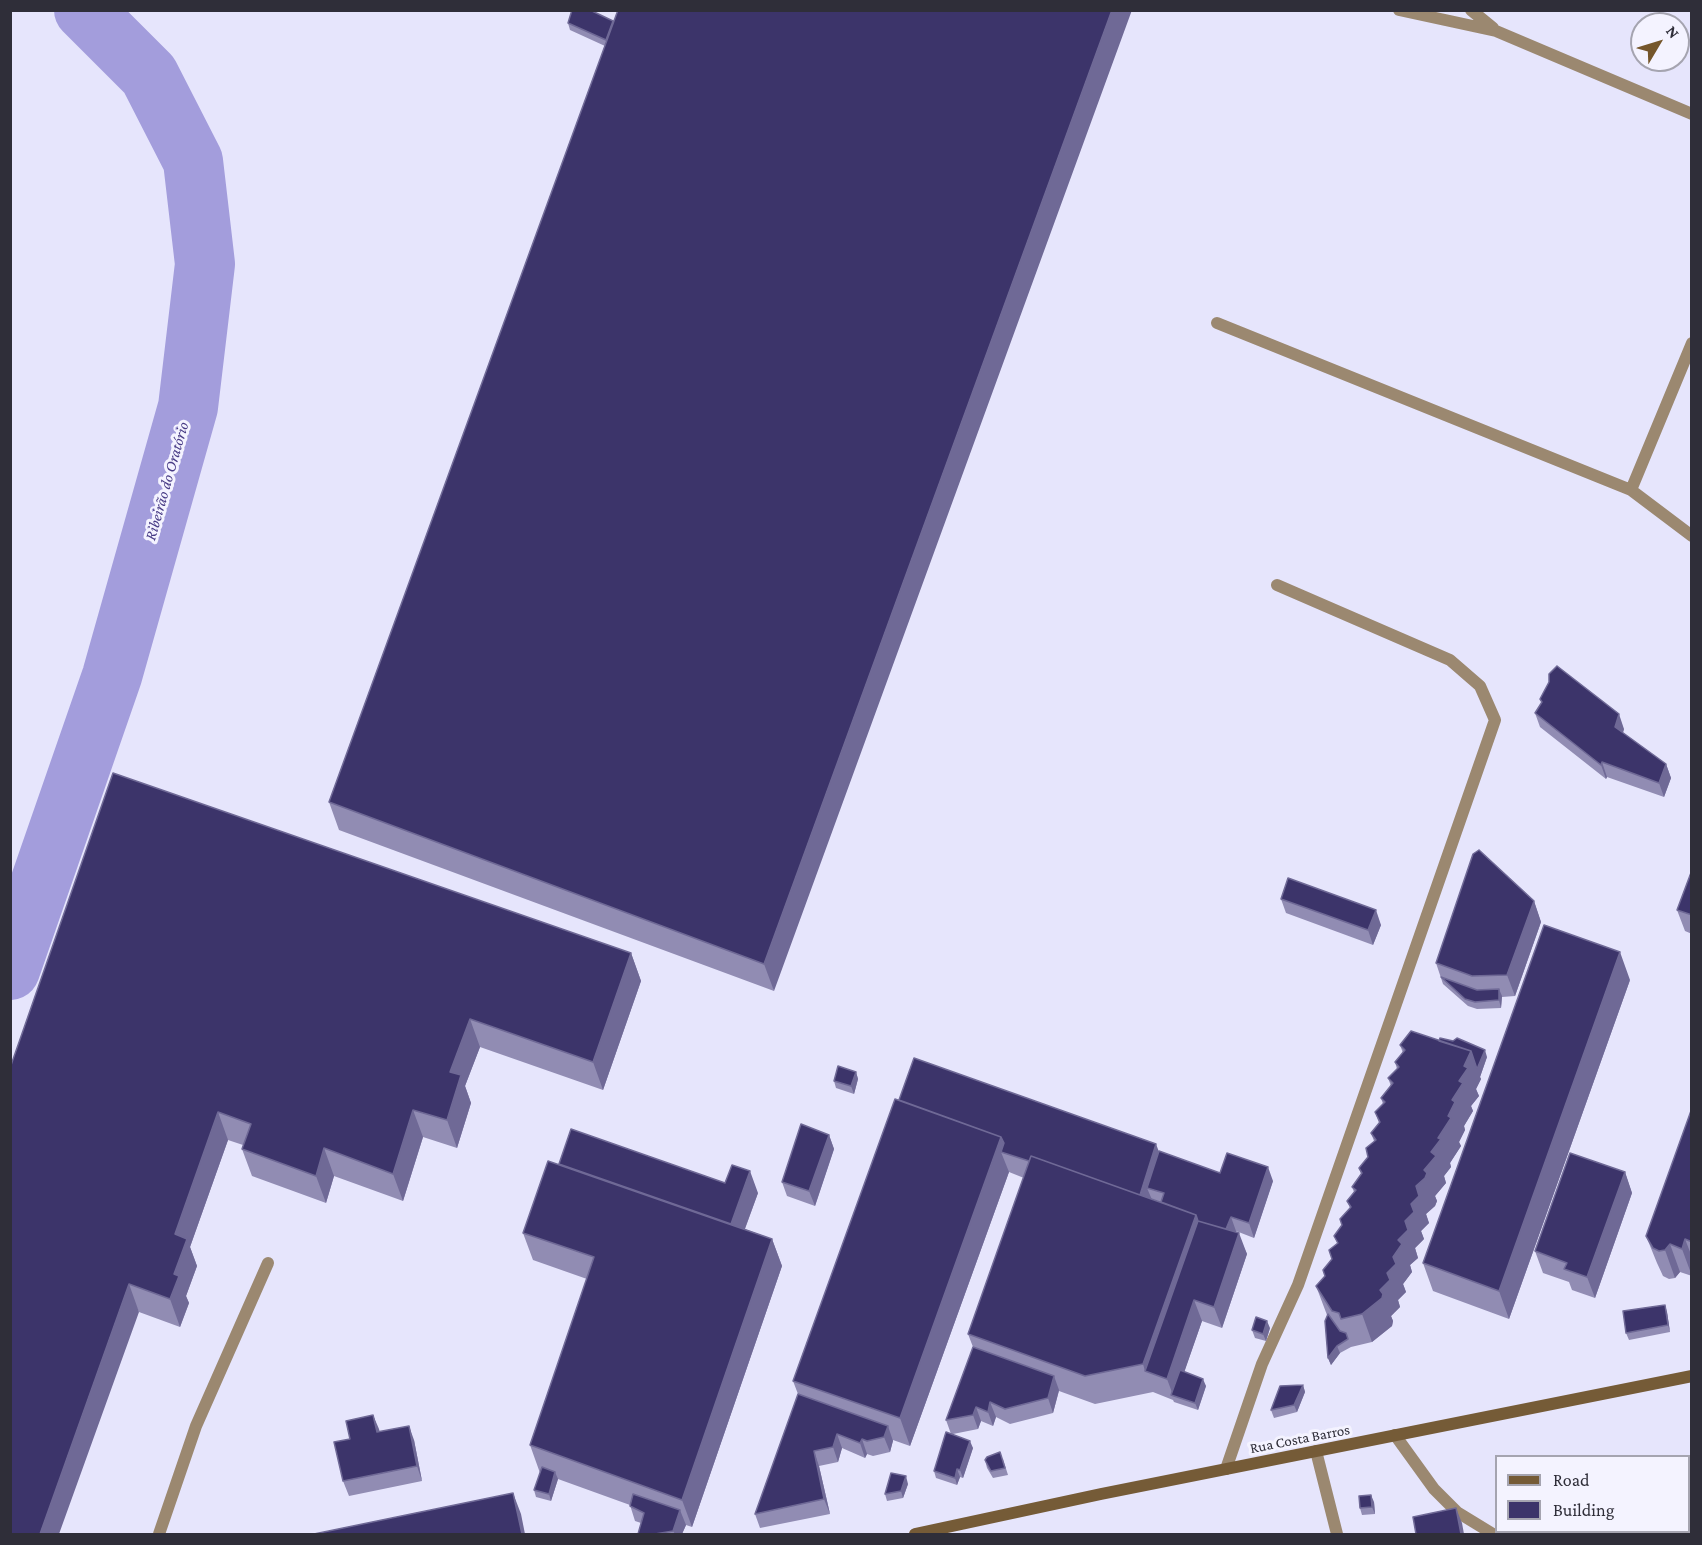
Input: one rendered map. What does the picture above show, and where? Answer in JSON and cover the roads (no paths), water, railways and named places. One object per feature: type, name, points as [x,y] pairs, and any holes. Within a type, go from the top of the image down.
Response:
[{"type":"main road","name":"Rua Costa Barros","points":[[915,1534],[1692,1376]]},
{"type":"lane","points":[[1399,10],[1496,31],[1692,114]]},
{"type":"lane","points":[[1471,10],[1496,31]]},
{"type":"lane","points":[[1217,323],[1631,490],[1692,536]]},
{"type":"lane","points":[[1631,490],[1692,343]]},
{"type":"lane","points":[[1226,1469],[1262,1364],[1298,1285],[1495,720],[1480,686],[1450,660],[1278,585]]},
{"type":"lane","points":[[159,1534],[195,1426],[268,1263]]},
{"type":"lane","points":[[1395,1435],[1434,1489],[1457,1512],[1493,1534]]},
{"type":"lane","points":[[1316,1451],[1337,1534]]},
{"type":"lane","points":[[1514,1534],[1532,1533]]},
{"type":"waterway","name":"Ribeirão do Oratório","points":[[10,970],[112,676],[188,407],[205,264],[193,161],[149,75],[84,10]]}]
